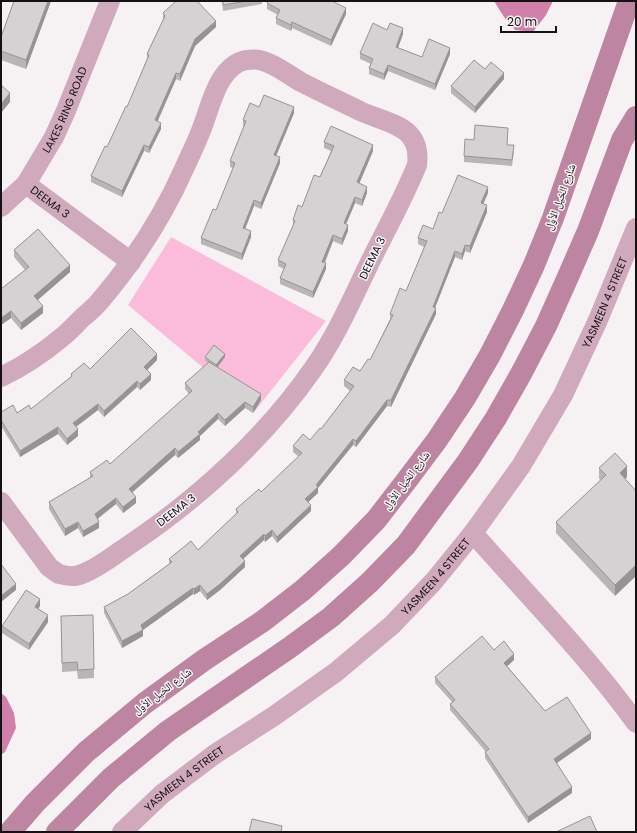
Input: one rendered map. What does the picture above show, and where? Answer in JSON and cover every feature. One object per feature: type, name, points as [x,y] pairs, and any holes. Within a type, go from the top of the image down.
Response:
[{"type":"main road","name":"شارع الخيل الأول","points":[[10,832],[34,803],[86,752],[145,703],[204,660],[263,621],[303,590],[341,556],[376,520],[437,440],[465,398],[490,355],[534,265],[553,218],[629,1]]},
{"type":"main road","points":[[57,832],[111,778],[168,731],[289,648],[331,617],[370,582],[406,545],[468,461],[496,418],[522,372],[546,326],[588,231],[622,140],[636,117]]},
{"type":"street","name":"LAKES RING ROAD","points":[[1,206],[26,184],[54,137],[110,1]]},
{"type":"street","name":"DEEMA 3","points":[[1,377],[18,369],[61,338],[99,302],[131,262],[150,232],[183,172],[202,129],[218,84],[234,65],[245,60],[258,60],[270,64],[300,82],[363,112],[405,129],[412,137],[417,146],[418,156],[414,173],[337,331],[314,369],[286,404],[233,461],[204,488],[143,536],[93,569],[82,575],[70,576],[59,574],[49,567],[1,502]]},
{"type":"street","name":"DEEMA 3","points":[[26,184],[131,262]]},
{"type":"street","name":"YASMEEN 4 STREET","points":[[122,832],[162,794],[215,754],[274,716],[336,672],[387,630],[434,581],[474,533],[521,466],[563,395],[598,320],[636,228]]},
{"type":"street","points":[[474,533],[582,654],[617,696],[636,723]]},
{"type":"shaded area","points":[[494,1],[553,1],[546,15],[533,32],[515,30],[504,17]]},
{"type":"shaded area","points":[[171,237],[326,321],[255,411],[128,305]]},
{"type":"shaded area","points":[[1,693],[6,697],[14,713],[16,728],[5,752],[1,755]]},
{"type":"building","points":[[14,1],[48,1],[26,60],[1,51],[1,37]]},
{"type":"building","points":[[176,1],[197,1],[216,21],[195,39],[180,74],[176,73],[155,120],[161,123],[149,147],[144,145],[122,191],[91,176],[105,146],[107,147],[126,106],[127,107],[149,55],[147,54],[165,16],[163,13]]},
{"type":"building","points":[[223,1],[247,1],[223,5]]},
{"type":"building","points":[[268,1],[332,1],[346,8],[331,40],[292,22],[291,25],[276,18],[280,10],[267,3]]},
{"type":"building","points":[[373,23],[387,30],[390,23],[403,28],[396,47],[422,57],[429,39],[450,48],[435,84],[388,65],[384,74],[369,68],[373,59],[360,53]]},
{"type":"building","points":[[474,60],[485,69],[491,62],[504,73],[475,107],[451,86]]},
{"type":"building","points":[[1,85],[10,93],[1,104]]},
{"type":"building","points":[[264,95],[294,107],[274,155],[280,157],[261,203],[254,200],[243,228],[251,231],[242,254],[201,238],[213,209],[216,210],[235,163],[230,161],[246,121],[243,120],[250,103],[259,107]]},
{"type":"building","points":[[475,125],[508,128],[507,145],[514,145],[512,160],[464,156],[465,139],[474,140]]},
{"type":"building","points":[[331,126],[373,145],[357,182],[367,187],[362,200],[355,197],[344,223],[348,225],[342,239],[333,235],[322,262],[326,263],[313,292],[280,278],[286,264],[278,260],[295,221],[293,220],[298,205],[302,207],[314,175],[320,177],[334,146],[324,142]]},
{"type":"building","points":[[458,175],[488,187],[481,203],[487,205],[470,246],[465,245],[462,254],[455,251],[433,307],[436,308],[391,400],[387,400],[356,441],[353,439],[316,485],[318,487],[305,499],[311,505],[277,537],[272,530],[265,536],[264,534],[240,556],[245,561],[207,594],[200,585],[194,589],[193,588],[141,625],[143,630],[122,641],[104,607],[128,594],[172,562],[169,559],[191,541],[198,550],[238,512],[236,509],[259,489],[261,492],[302,453],[293,446],[303,434],[310,440],[320,428],[321,429],[354,386],[344,380],[353,367],[360,371],[368,359],[370,360],[393,315],[390,314],[400,288],[406,291],[427,241],[418,238],[423,225],[433,229],[439,212],[442,213]]},
{"type":"building","points":[[38,229],[70,265],[34,296],[43,306],[21,323],[11,311],[1,318],[1,289],[29,267],[14,250]]},
{"type":"building","points":[[131,328],[157,354],[144,367],[151,374],[140,384],[137,381],[104,411],[98,404],[73,423],[78,429],[67,439],[58,427],[20,451],[1,420],[1,412],[13,405],[17,413],[29,405],[31,409],[72,376],[71,374],[84,363],[90,369]]},
{"type":"building","points":[[214,345],[225,354],[216,365],[205,357]]},
{"type":"building","points":[[209,362],[261,394],[253,407],[245,402],[225,420],[218,413],[198,432],[200,434],[178,452],[175,448],[129,489],[136,497],[123,507],[116,498],[95,514],[99,522],[83,531],[78,522],[65,529],[49,502],[93,476],[90,472],[107,460],[110,464],[192,391],[185,383]]},
{"type":"building","points":[[615,453],[627,466],[620,473],[636,491],[636,565],[615,585],[556,522],[606,475],[599,468]]},
{"type":"building","points":[[1,564],[16,584],[1,596]]},
{"type":"building","points":[[26,590],[40,599],[35,607],[48,615],[29,644],[2,626]]},
{"type":"building","points":[[93,615],[94,669],[78,670],[77,662],[62,663],[61,616]]},
{"type":"building","points":[[482,636],[494,650],[504,641],[514,654],[504,663],[545,711],[567,697],[591,733],[554,759],[572,787],[528,817],[485,752],[489,749],[450,704],[455,700],[435,677]]},
{"type":"building","points":[[590,816],[597,832],[556,832]]},
{"type":"building","points":[[252,819],[282,826],[281,832],[249,832]]}]
